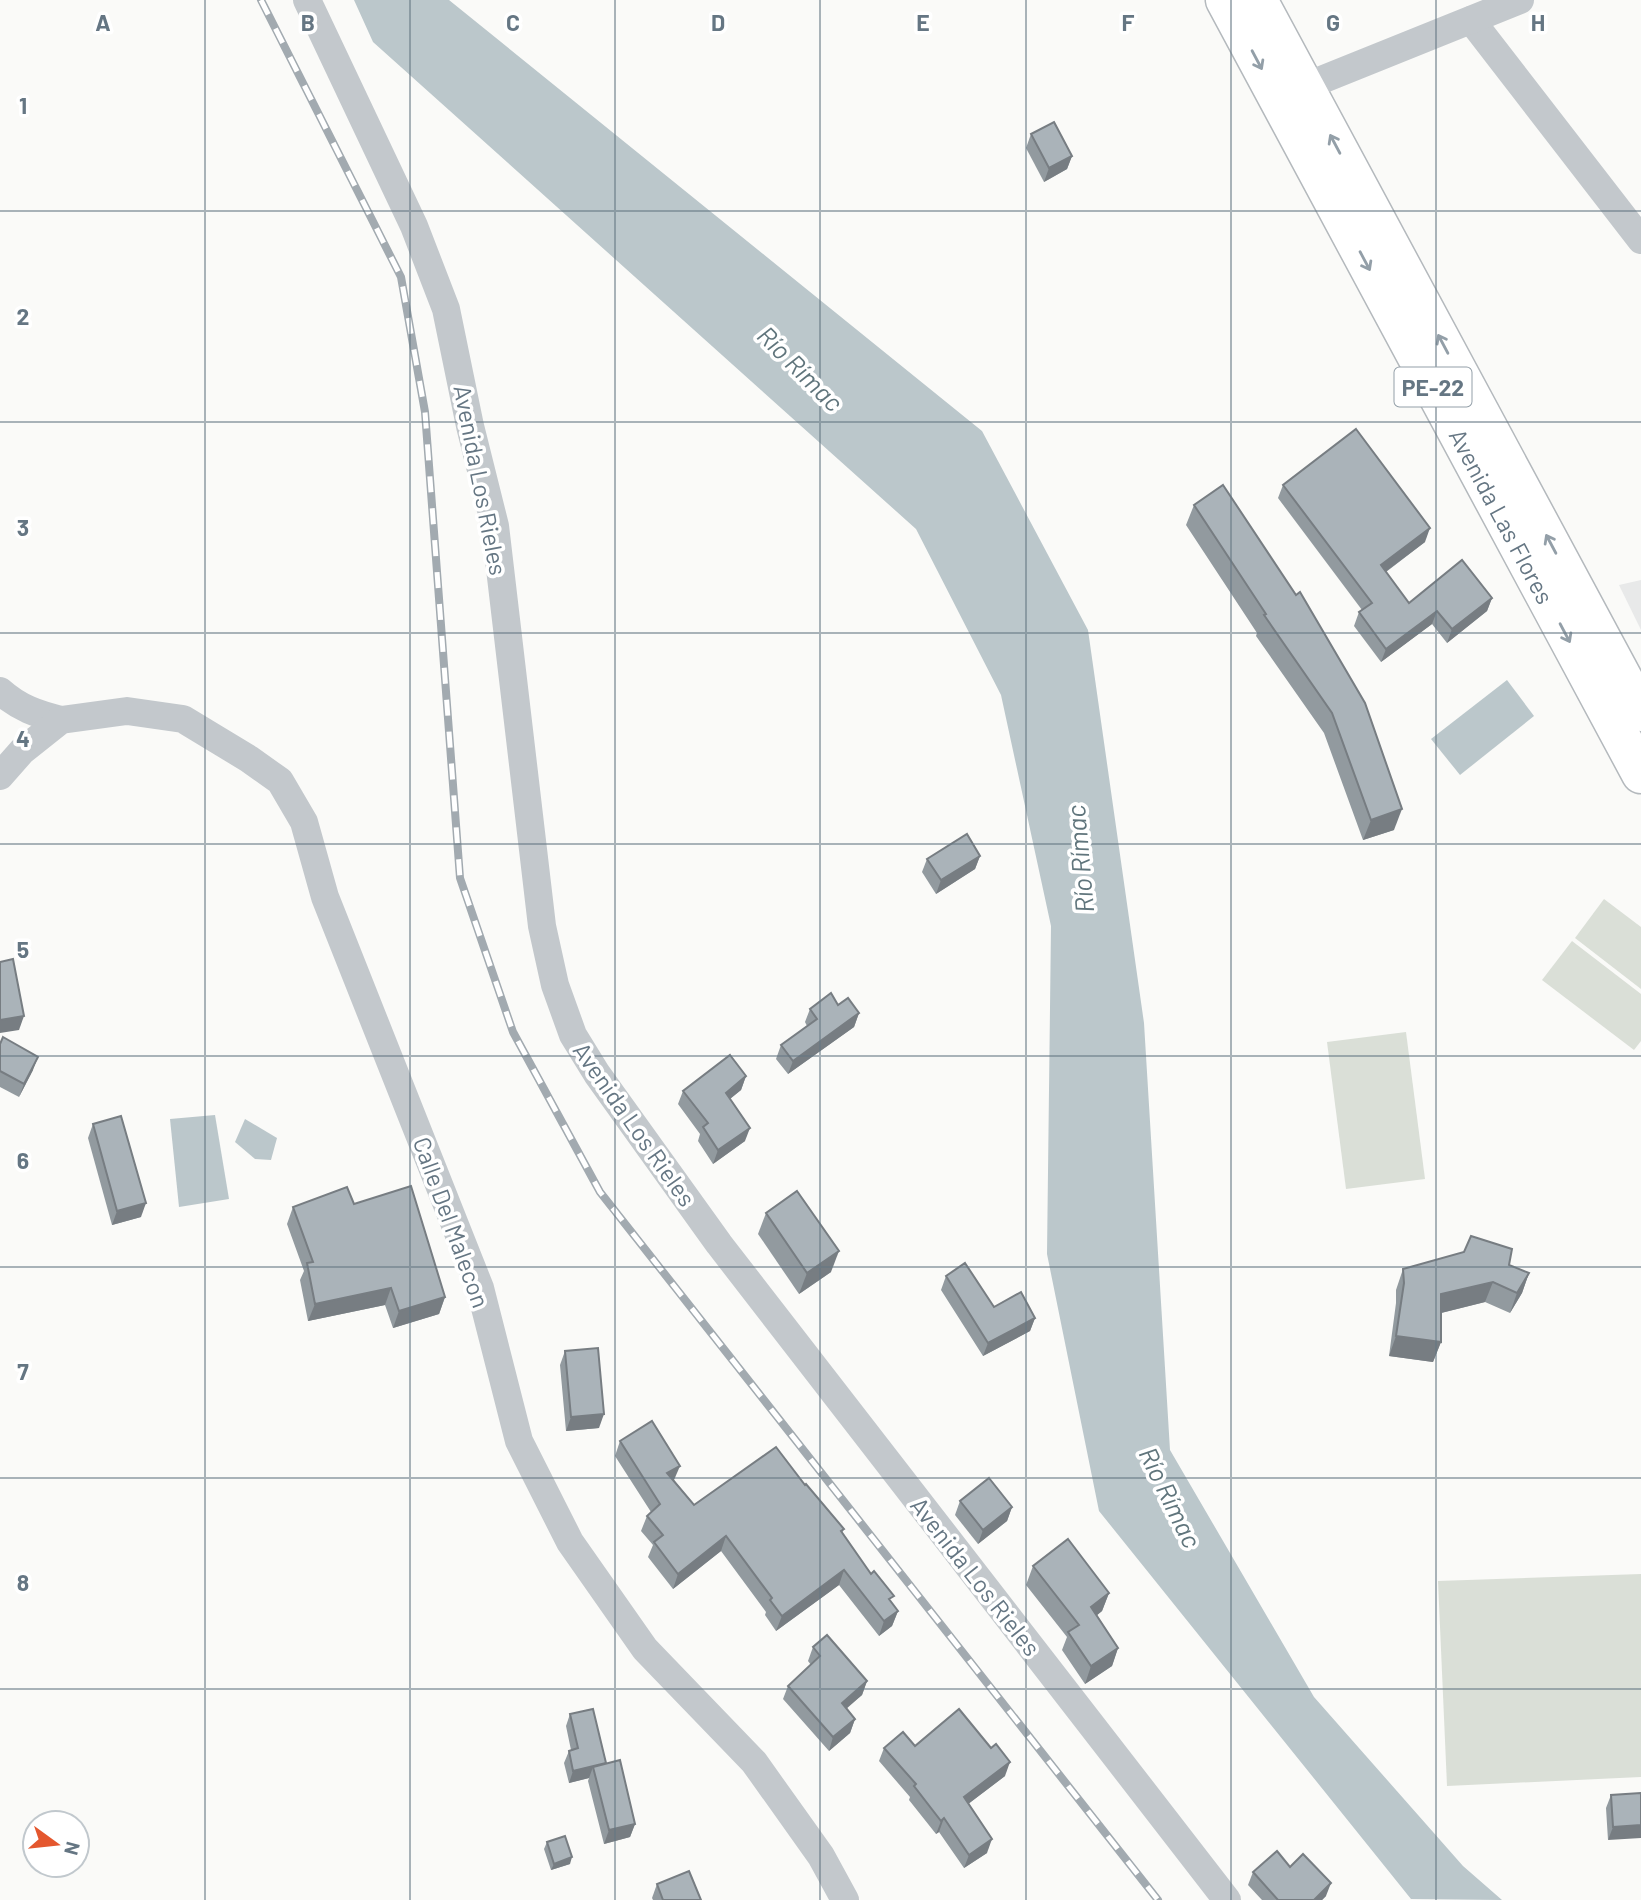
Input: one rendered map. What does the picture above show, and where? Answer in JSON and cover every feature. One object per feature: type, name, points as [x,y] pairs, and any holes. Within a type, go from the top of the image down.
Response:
[{"type":"highway","name":"Avenida Las Flores","points":[[1225,0],[1291,92],[1561,594],[1641,774]]},
{"type":"highway","name":"Avenida Las Flores","points":[[1258,0],[1291,92]]},
{"type":"highway","name":"Avenida Las Flores","points":[[1561,594],[1641,712]]},
{"type":"street","name":"Avenida Los Rieles","points":[[307,0],[414,226],[446,309],[470,426],[495,526],[542,926],[555,985],[573,1035],[597,1074],[719,1244],[1227,1900]]},
{"type":"street","points":[[1291,92],[1520,0]]},
{"type":"street","points":[[1471,20],[1641,240]]},
{"type":"street","points":[[0,691],[15,704],[35,714],[61,720]]},
{"type":"street","name":"Calle Del Malecon","points":[[0,776],[22,751],[61,720],[127,710],[183,719],[249,758],[280,781],[304,822],[325,898],[480,1288],[519,1441],[525,1453],[570,1542],[645,1649],[754,1762],[821,1856],[845,1900]]},
{"type":"shaded area","points":[[1641,580],[1641,630],[1619,585]]},
{"type":"shaded area","points":[[1604,899],[1641,927],[1641,989],[1575,938]]},
{"type":"shaded area","points":[[1572,941],[1641,994],[1641,1041],[1634,1050],[1542,980]]},
{"type":"shaded area","points":[[1406,1032],[1425,1179],[1346,1189],[1327,1042]]},
{"type":"shaded area","points":[[1641,1574],[1641,1777],[1447,1786],[1438,1581]]},
{"type":"water","name":"Río Rímac","points":[[354,0],[449,0],[982,431],[1088,630],[1144,1023],[1170,1450],[1314,1697],[1463,1866],[1502,1900],[1411,1899],[1099,1511],[1047,1254],[1051,926],[1001,695],[916,529],[373,42]]},
{"type":"water","points":[[1507,680],[1534,716],[1460,775],[1431,739]]},
{"type":"water","points":[[215,1115],[229,1199],[179,1207],[170,1119]]},
{"type":"water","points":[[245,1119],[277,1138],[271,1160],[255,1159],[235,1142]]},
{"type":"building","points":[[1054,122],[1072,156],[1049,168],[1031,134]]},
{"type":"building","points":[[1356,429],[1430,528],[1381,565],[1409,603],[1462,560],[1492,598],[1452,629],[1437,611],[1386,649],[1359,612],[1372,603],[1283,485]]},
{"type":"building","points":[[1223,485],[1296,595],[1300,592],[1365,703],[1402,809],[1371,820],[1332,713],[1264,615],[1266,614],[1194,505]]},
{"type":"building","points":[[967,834],[980,856],[941,880],[927,859]]},
{"type":"building","points":[[13,959],[24,1016],[0,1020],[0,962]]},
{"type":"building","points":[[831,993],[838,1005],[848,998],[859,1013],[793,1061],[781,1045],[817,1019],[810,1009]]},
{"type":"building","points":[[3,1037],[38,1057],[24,1084],[0,1071],[0,1044]]},
{"type":"building","points":[[730,1055],[746,1076],[726,1093],[750,1128],[718,1150],[703,1127],[708,1123],[683,1091]]},
{"type":"building","points":[[121,1116],[146,1203],[117,1211],[93,1124]]},
{"type":"building","points":[[411,1186],[445,1297],[399,1311],[391,1288],[315,1304],[307,1263],[313,1262],[293,1207],[347,1187],[354,1204]]},
{"type":"building","points":[[797,1191],[839,1251],[807,1273],[766,1213]]},
{"type":"building","points":[[1471,1236],[1512,1249],[1509,1265],[1529,1273],[1517,1293],[1493,1282],[1441,1294],[1441,1342],[1396,1336],[1404,1283],[1403,1269],[1464,1252]]},
{"type":"building","points":[[965,1263],[994,1307],[1021,1292],[1035,1318],[988,1343],[946,1276]]},
{"type":"building","points":[[598,1348],[604,1414],[571,1417],[565,1351]]},
{"type":"building","points":[[652,1421],[680,1466],[667,1473],[694,1505],[776,1447],[844,1529],[841,1531],[871,1574],[874,1571],[894,1596],[889,1599],[898,1611],[884,1621],[844,1570],[782,1616],[770,1600],[772,1598],[726,1536],[678,1574],[654,1542],[663,1535],[647,1516],[660,1504],[620,1441]]},
{"type":"building","points":[[989,1478],[1012,1507],[983,1530],[960,1501]]},
{"type":"building","points":[[1068,1539],[1109,1593],[1091,1607],[1118,1648],[1091,1666],[1068,1632],[1079,1625],[1033,1566]]},
{"type":"building","points":[[827,1635],[867,1681],[842,1703],[855,1719],[833,1737],[788,1686],[820,1656],[813,1647]]},
{"type":"building","points":[[593,1709],[606,1763],[573,1771],[569,1751],[578,1748],[570,1714]]},
{"type":"building","points":[[959,1709],[991,1748],[996,1744],[1010,1762],[964,1797],[992,1839],[969,1855],[944,1818],[941,1821],[914,1786],[916,1784],[884,1748],[903,1732],[915,1746]]},
{"type":"building","points":[[620,1760],[635,1824],[609,1830],[593,1767]]},
{"type":"building","points":[[1641,1793],[1641,1825],[1613,1827],[1611,1795]]},
{"type":"building","points":[[565,1836],[572,1857],[554,1864],[547,1842]]},
{"type":"building","points":[[1277,1851],[1290,1867],[1303,1854],[1331,1883],[1314,1900],[1278,1900],[1253,1872]]},
{"type":"building","points":[[689,1871],[701,1900],[663,1900],[657,1884]]},
{"type":"railway","points":[[261,0],[401,277],[425,412],[460,878],[513,1032],[600,1192],[1158,1900]]}]
